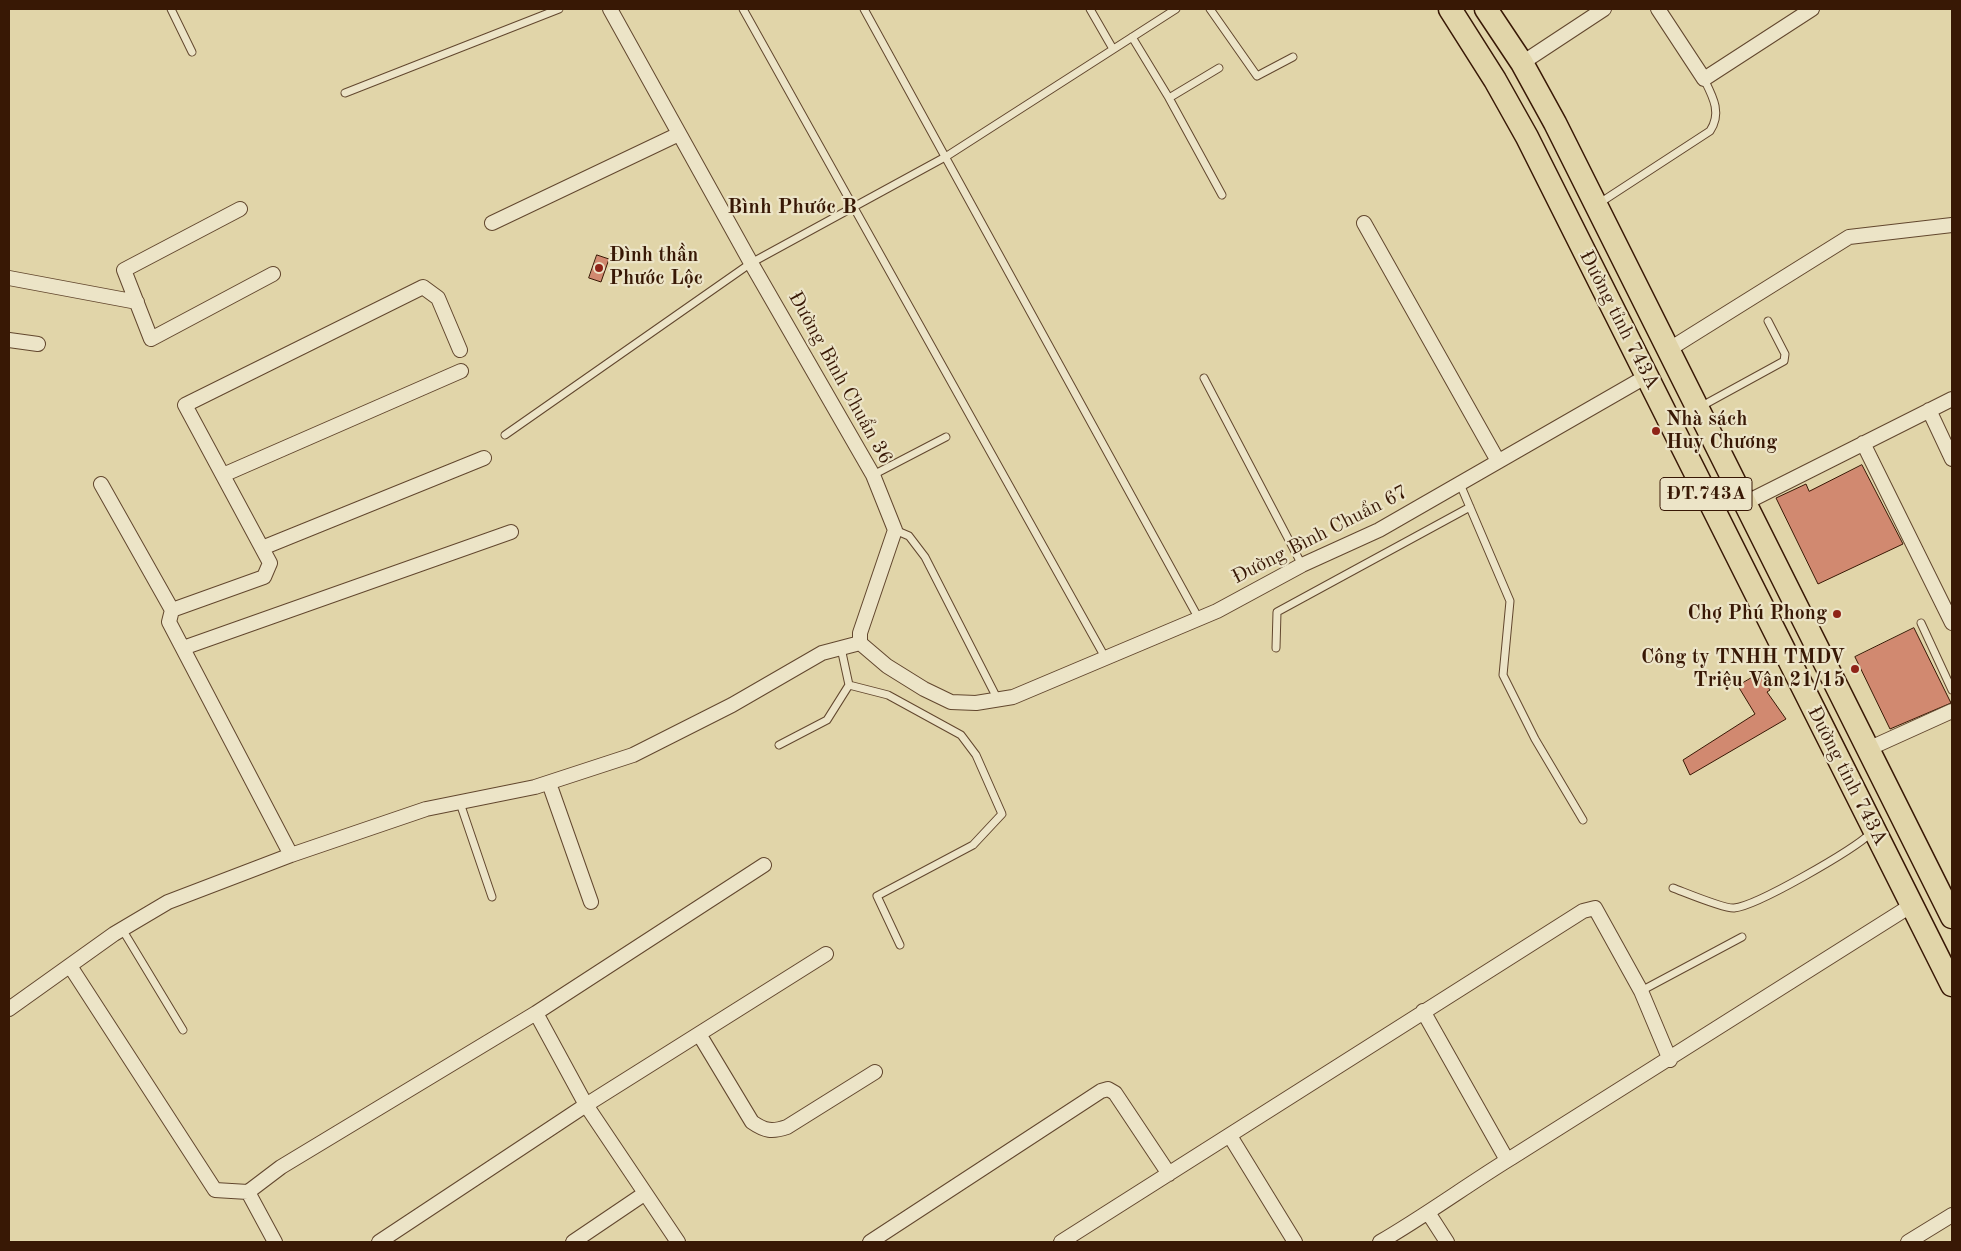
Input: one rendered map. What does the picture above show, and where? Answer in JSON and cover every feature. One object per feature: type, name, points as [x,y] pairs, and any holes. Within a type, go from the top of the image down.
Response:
[{"type":"main road","name":"Đường tỉnh 743A","points":[[1450,9],[1495,80],[1527,138],[1952,985]]},
{"type":"main road","name":"Đường tỉnh 743A","points":[[1486,9],[1522,63],[1596,206],[1952,917]]},
{"type":"street","name":"Đường Bình Chuẩn 36","points":[[610,9],[751,264],[873,475],[895,530]]},
{"type":"street","points":[[1522,63],[1604,9]]},
{"type":"street","points":[[1658,9],[1704,79],[1812,9]]},
{"type":"street","points":[[492,223],[679,134]]},
{"type":"street","points":[[240,209],[124,270],[150,339],[273,274]]},
{"type":"street","points":[[1364,224],[1498,461]]},
{"type":"street","points":[[1668,350],[1849,238],[1952,225]]},
{"type":"street","points":[[9,278],[137,302]]},
{"type":"street","points":[[172,610],[264,577],[270,563],[185,406],[422,287],[438,298],[460,350]]},
{"type":"street","points":[[9,340],[38,344]]},
{"type":"street","points":[[223,476],[461,371]]},
{"type":"street","name":"Đường Bình Chuẩn 67","points":[[998,700],[1013,697],[1199,619],[1302,565],[1378,530],[1647,376]]},
{"type":"street","points":[[1745,503],[1952,399]]},
{"type":"street","points":[[1929,410],[1952,459]]},
{"type":"street","points":[[1863,443],[1952,623]]},
{"type":"street","points":[[262,548],[484,458]]},
{"type":"street","points":[[101,484],[172,610],[169,622],[291,855]]},
{"type":"street","points":[[895,530],[860,633],[860,643],[887,666],[924,690],[951,702],[976,703],[998,700]]},
{"type":"street","points":[[183,648],[512,532]]},
{"type":"street","points":[[9,1009],[122,929],[168,902],[291,855],[426,809],[549,783],[634,754],[732,705],[822,653],[860,643]]},
{"type":"street","points":[[1868,749],[1952,711]]},
{"type":"street","points":[[549,783],[591,902]]},
{"type":"street","points":[[70,966],[215,1190],[248,1192],[281,1167],[536,1013],[764,865]]},
{"type":"street","points":[[1380,1242],[1429,1214],[1507,1160],[1670,1060],[1912,905]]},
{"type":"street","points":[[1061,1242],[1583,911],[1595,908],[1641,991],[1670,1060]]},
{"type":"street","points":[[379,1242],[586,1105],[826,954]]},
{"type":"street","points":[[1423,1011],[1507,1160]]},
{"type":"street","points":[[536,1013],[586,1105],[678,1242]]},
{"type":"street","points":[[700,1034],[752,1122],[764,1130],[777,1131],[788,1127],[874,1072]]},
{"type":"street","points":[[870,1242],[1101,1091],[1108,1090],[1115,1093],[1170,1174]]},
{"type":"street","points":[[1230,1136],[1296,1242]]},
{"type":"street","points":[[248,1192],[275,1242]]},
{"type":"street","points":[[573,1242],[644,1194]]},
{"type":"street","points":[[1429,1214],[1447,1242]]},
{"type":"street","points":[[1908,1242],[1952,1215]]},
{"type":"lane","points":[[172,9],[192,52]]},
{"type":"lane","points":[[345,93],[559,9]]},
{"type":"lane","points":[[743,9],[1106,659]]},
{"type":"lane","points":[[864,9],[1199,619]]},
{"type":"lane","points":[[1090,9],[1113,49]]},
{"type":"lane","points":[[505,435],[751,264],[946,156],[1176,9]]},
{"type":"lane","points":[[1210,9],[1257,76],[1292,57]]},
{"type":"lane","points":[[1132,37],[1169,98],[1222,195]]},
{"type":"lane","points":[[1169,98],[1219,68]]},
{"type":"lane","points":[[1596,206],[1710,131],[1716,121],[1717,111],[1704,79]]},
{"type":"lane","points":[[1698,409],[1784,360],[1785,354],[1768,321]]},
{"type":"lane","points":[[1204,378],[1302,565]]},
{"type":"lane","points":[[873,475],[946,437]]},
{"type":"lane","points":[[1460,484],[1510,601],[1503,675],[1535,739],[1583,820]]},
{"type":"lane","points":[[1276,648],[1277,612],[1470,507]]},
{"type":"lane","points":[[895,530],[909,536],[925,557],[998,700]]},
{"type":"lane","points":[[1921,623],[1952,690]]},
{"type":"lane","points":[[779,745],[827,720],[849,685],[841,648]]},
{"type":"lane","points":[[849,685],[888,696],[961,735],[976,754],[1002,814],[973,845],[877,896],[900,945]]},
{"type":"lane","points":[[460,802],[492,897]]},
{"type":"lane","points":[[1672,888],[1733,908],[1756,902],[1849,849],[1874,830]]},
{"type":"lane","points":[[122,929],[183,1030]]},
{"type":"lane","points":[[1641,991],[1742,937]]},
{"type":"building","name":"Đình thần Phước Lộc","points":[[597,255],[609,259],[601,282],[589,278]]},
{"type":"building","points":[[1862,465],[1903,544],[1818,584],[1776,498],[1806,484],[1809,491]]},
{"type":"building","points":[[1914,628],[1951,703],[1890,729],[1855,657]]},
{"type":"building","points":[[1760,673],[1770,690],[1767,692],[1786,719],[1690,775],[1683,760],[1755,714],[1738,686]]},
{"type":"place","name":"Đình thần Phước Lộc","points":[[599,268]]},
{"type":"place","name":"Nhà sách Huy Chương","points":[[1656,431]]},
{"type":"place","name":"Chợ Phú Phong","points":[[1837,614]]},
{"type":"place","name":"Công ty TNHH TMDV Triệu Vân 21/15","points":[[1855,669]]},
{"type":"district","name":"Bình Phước B","points":[[792,207]]}]
